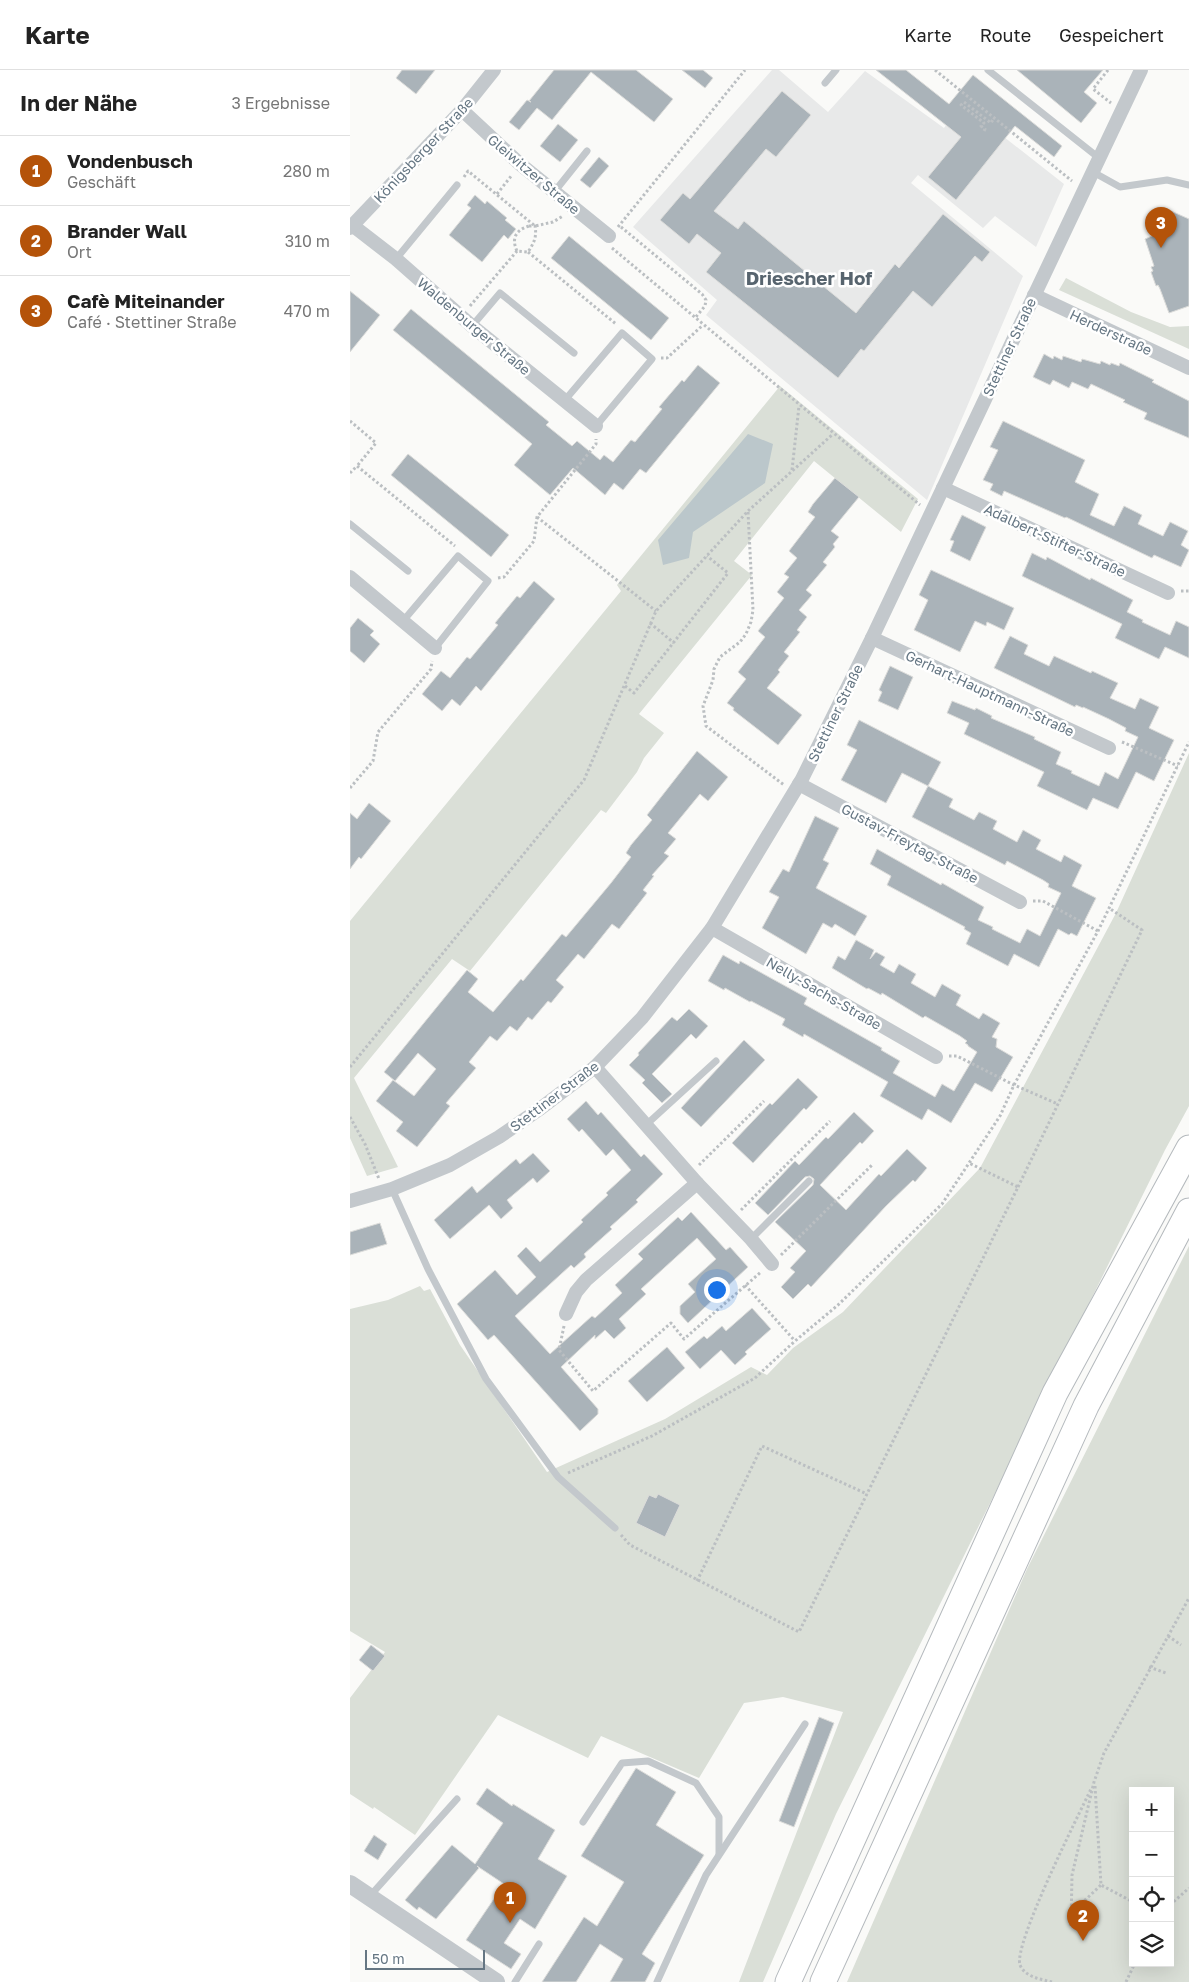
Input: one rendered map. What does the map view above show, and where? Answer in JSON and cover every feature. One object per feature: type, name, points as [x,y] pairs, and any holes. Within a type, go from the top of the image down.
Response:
[{"type":"highway","points":[[788,1982],[1055,1393],[1189,1148]]},
{"type":"highway","points":[[824,1982],[1086,1406],[1189,1211]]},
{"type":"street","name":"Königsberger Straße","points":[[351,227],[462,110],[494,70]]},
{"type":"street","name":"Stettiner Straße","points":[[350,1201],[388,1190],[450,1166],[499,1137],[595,1067],[642,1018],[712,928],[797,788],[872,638],[1141,70]]},
{"type":"street","name":"Gleiwitzer Straße","points":[[462,110],[520,164],[608,236]]},
{"type":"street","name":"Waldenburger Straße","points":[[351,227],[396,260],[467,321],[596,426]]},
{"type":"street","name":"Herderstraße","points":[[1034,295],[1189,368]]},
{"type":"street","name":"Adalbert-Stifter-Straße","points":[[943,488],[1168,593]]},
{"type":"street","points":[[350,577],[435,648]]},
{"type":"street","name":"Gerhart-Hauptmann-Straße","points":[[872,638],[1109,748]]},
{"type":"street","name":"Gustav-Freytag-Straße","points":[[797,788],[1020,902]]},
{"type":"street","name":"Nelly-Sachs-Straße","points":[[712,928],[936,1057]]},
{"type":"street","points":[[595,1067],[647,1124],[693,1179],[751,1239],[772,1264]]},
{"type":"street","points":[[566,1314],[576,1292],[586,1280],[693,1179]]},
{"type":"street","points":[[350,1884],[496,1982]]},
{"type":"lane","points":[[825,83],[836,70]]},
{"type":"lane","points":[[988,70],[1100,159]]},
{"type":"lane","points":[[555,191],[587,151]]},
{"type":"lane","points":[[1093,172],[1120,187],[1167,180],[1189,185]]},
{"type":"lane","points":[[396,260],[457,185]]},
{"type":"lane","points":[[467,321],[500,293],[574,353]]},
{"type":"lane","points":[[565,400],[622,334],[652,360],[596,426]]},
{"type":"lane","points":[[350,524],[408,571]]},
{"type":"lane","points":[[404,621],[458,556],[488,581],[435,648]]},
{"type":"lane","points":[[647,1124],[716,1061]]},
{"type":"lane","points":[[751,1239],[809,1181]]},
{"type":"lane","points":[[388,1190],[486,1379],[558,1477],[615,1528]]},
{"type":"lane","points":[[658,1982],[706,1875],[805,1724]]},
{"type":"lane","points":[[582,1822],[622,1764],[648,1761],[696,1783],[718,1817],[719,1855]]},
{"type":"lane","points":[[369,1897],[457,1799]]},
{"type":"lane","points":[[515,1982],[539,1944]]},
{"type":"path","points":[[745,70],[604,241],[799,406],[931,514]]},
{"type":"path","points":[[935,70],[1084,190]]},
{"type":"path","points":[[1108,70],[1093,89],[1122,113]]},
{"type":"path","points":[[991,122],[964,102],[961,105],[984,122],[982,126],[985,130],[991,122],[994,118]]},
{"type":"path","points":[[497,194],[520,164]]},
{"type":"path","points":[[457,185],[468,171],[535,226],[537,234],[528,252]]},
{"type":"path","points":[[517,251],[514,244],[515,236],[520,228],[553,222],[573,207]]},
{"type":"path","points":[[619,225],[702,294],[706,300],[706,306],[695,318]]},
{"type":"path","points":[[517,251],[528,252],[618,326],[622,334]]},
{"type":"path","points":[[467,321],[492,282],[517,251]]},
{"type":"path","points":[[667,358],[703,325]]},
{"type":"path","points":[[792,470],[799,406]]},
{"type":"path","points":[[350,422],[376,442],[350,473]]},
{"type":"path","points":[[488,581],[504,577],[534,542],[537,517],[596,444],[596,426]]},
{"type":"path","points":[[350,1067],[584,780],[656,611],[748,511],[833,434]]},
{"type":"path","points":[[356,466],[460,550],[458,556]]},
{"type":"path","points":[[748,511],[753,610],[751,622],[740,642],[720,657],[703,706],[706,726],[797,788]]},
{"type":"path","points":[[537,517],[656,611]]},
{"type":"path","points":[[625,686],[634,693],[728,573],[707,556]]},
{"type":"path","points":[[650,623],[674,642]]},
{"type":"path","points":[[350,788],[372,761],[378,732],[431,669],[435,648]]},
{"type":"path","points":[[1109,748],[1121,742],[1178,766]]},
{"type":"path","points":[[558,1477],[652,1436],[755,1378],[838,1305],[942,1204],[1000,1116],[1014,1085],[1098,931],[1189,742]]},
{"type":"path","points":[[1020,902],[1043,901],[1098,931]]},
{"type":"path","points":[[615,1528],[630,1545],[799,1632],[1142,930],[1109,908]]},
{"type":"path","points":[[936,1057],[957,1056],[1014,1085],[1058,1104]]},
{"type":"path","points":[[693,1179],[764,1101]]},
{"type":"path","points":[[350,1117],[388,1190]]},
{"type":"path","points":[[732,1219],[830,1121]]},
{"type":"path","points":[[969,1163],[1018,1187]]},
{"type":"path","points":[[566,1314],[559,1350],[593,1391],[671,1323],[684,1339],[745,1285],[772,1264],[873,1164]]},
{"type":"path","points":[[745,1285],[795,1341]]},
{"type":"path","points":[[697,1581],[762,1446],[867,1494]]},
{"type":"path","points":[[1101,1885],[1082,1903],[1080,1921],[1072,1927],[1072,1875],[1094,1782],[1104,1753],[1189,1598]]},
{"type":"path","points":[[1168,1636],[1181,1645]]},
{"type":"path","points":[[1149,1668],[1166,1673]]},
{"type":"path","points":[[1094,1782],[1101,1885]]},
{"type":"path","points":[[1052,1982],[1035,1978],[1024,1972],[1019,1963],[1022,1943],[1067,1837],[1094,1782]]},
{"type":"path","points":[[1101,1885],[1129,1900]]},
{"type":"path","points":[[1174,1901],[1189,1888]]},
{"type":"path","points":[[1126,1982],[1133,1967]]},
{"type":"shaded area","points":[[772,70],[779,70],[828,112],[865,71],[944,128],[962,104],[1064,184],[1036,247],[995,216],[983,228],[918,175],[911,183],[1023,276],[927,500],[706,315],[717,300],[633,227]]},
{"type":"shaded area","points":[[1066,278],[1131,312],[1170,327],[1189,326],[1189,349],[1059,290]]},
{"type":"shaded area","points":[[780,386],[918,499],[901,532],[814,461],[734,561],[752,575],[639,714],[664,733],[644,758],[637,772],[606,813],[601,810],[470,971],[452,959],[354,1078],[398,1167],[367,1176],[350,1138],[350,921],[621,591],[617,585]]},
{"type":"shaded area","points":[[748,434],[773,444],[765,483],[693,532],[689,558],[663,565],[658,540]]},
{"type":"shaded area","points":[[1189,753],[1189,1106],[1165,1150],[836,1814],[763,1982],[739,1982],[843,1712],[783,1697],[744,1703],[699,1778],[601,1736],[588,1758],[498,1715],[415,1835],[374,1807],[373,1809],[350,1794],[350,1698],[385,1652],[350,1631],[350,1309],[388,1300],[420,1286],[424,1291],[430,1289],[460,1345],[547,1472],[665,1419],[751,1367],[767,1375],[793,1348],[843,1312],[980,1168],[1116,913]]},
{"type":"shaded area","points":[[1189,1246],[1189,1982],[847,1982],[1027,1569]]},
{"type":"building","points":[[402,70],[435,70],[416,94],[396,78]]},
{"type":"building","points":[[554,70],[636,70],[673,99],[654,122],[591,72],[552,120],[537,108],[519,130],[509,122],[527,100],[529,101]]},
{"type":"building","points":[[682,70],[703,70],[713,78],[705,88]]},
{"type":"building","points":[[876,70],[906,70],[949,104],[973,75],[1062,146],[1054,157],[1015,126],[956,200],[928,177],[961,137]]},
{"type":"building","points":[[1017,70],[1103,70],[1084,92],[1097,103],[1081,123]]},
{"type":"building","points":[[782,91],[811,115],[776,157],[766,149],[714,211],[738,229],[744,221],[856,313],[895,264],[899,268],[943,214],[990,252],[982,262],[975,256],[932,307],[913,291],[864,351],[861,349],[838,378],[706,272],[721,253],[697,234],[689,244],[660,220],[683,193],[690,199]]},
{"type":"building","points":[[558,124],[578,140],[560,162],[540,146]]},
{"type":"building","points":[[599,157],[609,166],[590,188],[580,180]]},
{"type":"building","points":[[475,195],[485,204],[487,201],[507,218],[505,220],[516,229],[508,239],[504,235],[482,262],[449,235],[471,208],[467,205]]},
{"type":"building","points":[[1171,211],[1189,219],[1189,306],[1169,313],[1151,272],[1153,271],[1151,267],[1154,266],[1145,239],[1161,232]]},
{"type":"building","points":[[569,236],[669,318],[651,340],[551,258]]},
{"type":"building","points":[[350,291],[380,315],[350,352]]},
{"type":"building","points":[[411,309],[549,422],[546,425],[572,446],[577,441],[600,460],[604,455],[613,462],[631,440],[635,442],[662,409],[659,407],[682,380],[684,382],[698,365],[720,383],[646,473],[640,469],[623,490],[614,483],[605,495],[573,468],[550,495],[514,465],[532,444],[393,330]]},
{"type":"building","points":[[1044,354],[1053,359],[1054,356],[1062,360],[1063,356],[1081,362],[1082,359],[1100,364],[1101,361],[1119,366],[1120,363],[1154,380],[1152,382],[1189,401],[1189,438],[1144,419],[1147,413],[1091,384],[1088,389],[1072,382],[1069,388],[1053,380],[1050,385],[1033,377]]},
{"type":"building","points":[[1003,421],[1085,460],[1075,482],[1099,494],[1090,515],[1114,526],[1124,506],[1142,515],[1138,524],[1163,536],[1170,522],[1188,531],[1181,545],[1189,550],[1181,567],[1154,555],[1152,558],[1066,517],[1004,491],[1002,496],[990,490],[993,484],[983,480],[998,450],[990,447]]},
{"type":"building","points":[[408,454],[509,535],[491,557],[391,475]]},
{"type":"building","points":[[835,478],[859,497],[831,531],[839,537],[833,544],[835,547],[823,562],[827,565],[806,590],[812,595],[799,610],[807,617],[797,630],[800,632],[784,652],[789,656],[778,670],[780,672],[767,688],[802,715],[778,745],[733,710],[734,708],[727,703],[746,679],[738,672],[765,637],[758,631],[784,598],[777,592],[789,577],[784,574],[797,558],[789,551],[815,517],[808,512],[813,504]]},
{"type":"building","points":[[962,515],[986,527],[970,561],[950,551],[954,541],[950,540]]},
{"type":"building","points":[[1032,553],[1046,560],[1047,557],[1133,600],[1127,612],[1143,620],[1142,622],[1170,635],[1176,621],[1189,627],[1189,658],[1165,647],[1159,659],[1115,638],[1122,624],[1022,576]]},
{"type":"building","points":[[931,570],[1014,608],[1004,630],[987,622],[986,626],[975,621],[960,652],[914,630],[928,600],[919,595]]},
{"type":"building","points":[[534,581],[555,599],[481,691],[476,686],[460,706],[452,699],[442,711],[422,694],[441,671],[450,678],[467,657],[470,659],[498,625],[495,623],[517,596],[520,598]]},
{"type":"building","points":[[358,618],[374,631],[370,635],[380,644],[364,663],[350,651],[350,628]]},
{"type":"building","points":[[1010,636],[1028,645],[1024,654],[1049,666],[1054,656],[1118,683],[1110,698],[1135,709],[1140,698],[1159,707],[1149,728],[1174,740],[1154,781],[1136,772],[1118,809],[1093,798],[1087,810],[1037,786],[1044,772],[964,734],[969,723],[947,713],[952,701],[975,710],[976,708],[992,716],[991,718],[1035,737],[1034,739],[1061,752],[1056,764],[1099,786],[1105,772],[1118,779],[1138,737],[1125,731],[1126,728],[1109,719],[1083,707],[1076,705],[1075,707],[994,668]]},
{"type":"building","points":[[890,666],[913,677],[898,710],[878,701],[882,692],[879,690]]},
{"type":"building","points":[[859,720],[941,762],[928,786],[902,773],[886,803],[841,780],[857,750],[847,745]]},
{"type":"building","points":[[697,751],[728,777],[708,801],[700,794],[668,833],[676,839],[664,853],[669,856],[652,875],[654,876],[643,890],[647,893],[619,929],[612,924],[584,959],[578,954],[556,980],[564,987],[551,1003],[548,1001],[532,1020],[528,1017],[517,1031],[510,1026],[497,1041],[490,1036],[469,1062],[476,1068],[446,1103],[450,1106],[417,1147],[396,1131],[403,1122],[376,1101],[393,1080],[414,1096],[436,1069],[418,1053],[395,1081],[384,1072],[467,970],[478,979],[468,992],[493,1012],[521,979],[523,981],[562,934],[566,937],[611,883],[631,857],[626,853],[631,845],[652,820],[647,815]]},
{"type":"building","points":[[928,786],[953,799],[949,807],[974,820],[979,812],[997,821],[993,829],[1017,842],[1023,830],[1041,840],[1036,849],[1061,862],[1064,855],[1082,865],[1072,886],[1096,898],[1077,936],[1071,933],[1069,935],[1058,929],[1039,967],[1014,954],[1008,966],[966,944],[971,933],[964,929],[965,927],[887,885],[891,876],[870,864],[877,849],[984,907],[978,920],[993,927],[992,929],[1020,943],[1027,929],[1040,936],[1061,893],[1048,887],[1049,884],[1043,880],[1007,861],[1005,865],[912,817]]},
{"type":"building","points":[[369,803],[391,821],[361,859],[359,857],[350,869],[350,813],[357,819]]},
{"type":"building","points":[[815,816],[839,828],[823,860],[829,863],[816,888],[867,916],[855,936],[835,924],[832,928],[823,923],[806,954],[762,928],[779,897],[769,892],[783,869],[789,872]]},
{"type":"building","points":[[856,940],[874,950],[870,959],[876,952],[885,957],[880,965],[894,973],[899,964],[916,974],[911,983],[935,997],[942,984],[961,995],[956,1005],[979,1019],[983,1013],[1000,1023],[992,1037],[997,1039],[996,1047],[1013,1057],[992,1092],[975,1083],[951,1123],[928,1109],[922,1120],[880,1096],[888,1082],[804,1034],[803,1037],[782,1025],[785,1019],[708,981],[723,955],[739,964],[740,961],[807,998],[804,1004],[882,1048],[881,1050],[900,1061],[893,1073],[935,1097],[942,1084],[954,1091],[977,1052],[968,1046],[965,1043],[967,1041],[960,1036],[925,1016],[923,1018],[882,993],[881,995],[867,989],[832,968],[838,956],[845,960]]},
{"type":"building","points":[[689,1009],[708,1026],[696,1039],[691,1034],[652,1074],[672,1094],[662,1103],[642,1083],[645,1080],[629,1065],[672,1017],[677,1021]]},
{"type":"building","points":[[744,1040],[765,1060],[701,1127],[681,1108]]},
{"type":"building","points":[[798,1078],[818,1097],[806,1110],[804,1108],[753,1163],[732,1143],[770,1103],[772,1105]]},
{"type":"building","points":[[586,1101],[598,1115],[601,1112],[641,1157],[644,1154],[663,1174],[636,1200],[638,1202],[610,1227],[612,1229],[584,1254],[586,1257],[574,1268],[571,1265],[515,1316],[550,1354],[592,1316],[595,1318],[622,1293],[615,1285],[643,1259],[638,1254],[678,1217],[682,1221],[691,1212],[726,1250],[730,1247],[748,1267],[688,1323],[680,1314],[680,1306],[695,1292],[688,1284],[716,1259],[697,1238],[641,1289],[646,1294],[619,1319],[626,1328],[614,1339],[605,1330],[595,1339],[595,1335],[561,1367],[598,1409],[598,1414],[580,1431],[494,1335],[488,1340],[457,1304],[495,1270],[517,1295],[536,1277],[517,1256],[526,1247],[540,1262],[583,1222],[581,1220],[631,1170],[613,1149],[606,1156],[582,1129],[579,1132],[567,1119]]},
{"type":"building","points":[[854,1112],[874,1131],[862,1144],[860,1142],[820,1185],[846,1210],[879,1174],[881,1176],[907,1149],[927,1168],[915,1182],[913,1180],[886,1206],[811,1287],[808,1284],[793,1299],[781,1287],[795,1272],[790,1268],[806,1251],[775,1222],[813,1185],[814,1179],[810,1176],[805,1177],[768,1215],[755,1203],[795,1161],[799,1165]]},
{"type":"building","points":[[533,1153],[550,1171],[537,1183],[533,1178],[507,1200],[513,1208],[501,1219],[489,1205],[450,1239],[434,1220],[472,1186],[477,1193],[516,1159],[520,1164]]},
{"type":"building","points":[[380,1223],[387,1244],[350,1255],[350,1232]]},
{"type":"building","points":[[752,1308],[771,1329],[745,1352],[747,1354],[735,1365],[721,1350],[700,1369],[685,1352],[704,1336],[707,1339],[722,1326],[726,1331]]},
{"type":"building","points":[[667,1347],[685,1368],[647,1402],[628,1381]]},
{"type":"building","points":[[658,1494],[680,1505],[665,1537],[636,1523],[649,1495],[656,1498]]},
{"type":"building","points":[[371,1645],[385,1656],[373,1671],[359,1660]]},
{"type":"building","points":[[819,1717],[834,1723],[794,1827],[779,1821]]},
{"type":"building","points":[[636,1768],[676,1792],[656,1825],[704,1855],[642,1954],[655,1963],[645,1982],[610,1982],[623,1959],[600,1944],[576,1982],[542,1982],[584,1917],[597,1926],[624,1882],[581,1856]]},
{"type":"building","points":[[487,1788],[512,1806],[513,1804],[555,1830],[538,1859],[567,1876],[535,1929],[520,1919],[504,1943],[521,1954],[511,1969],[466,1940],[504,1884],[477,1866],[479,1868],[436,1919],[419,1907],[417,1910],[405,1900],[452,1845],[475,1864],[503,1823],[476,1804]]},
{"type":"building","points":[[374,1835],[387,1844],[378,1860],[364,1851]]},
{"type":"place","name":"Cafè Miteinander","points":[[1161,248]]},
{"type":"place","name":"Vondenbusch","points":[[510,1923]]},
{"type":"place","name":"Brander Wall","points":[[1083,1941]]},
{"type":"district","name":"Driescher Hof","points":[[809,277]]}]
